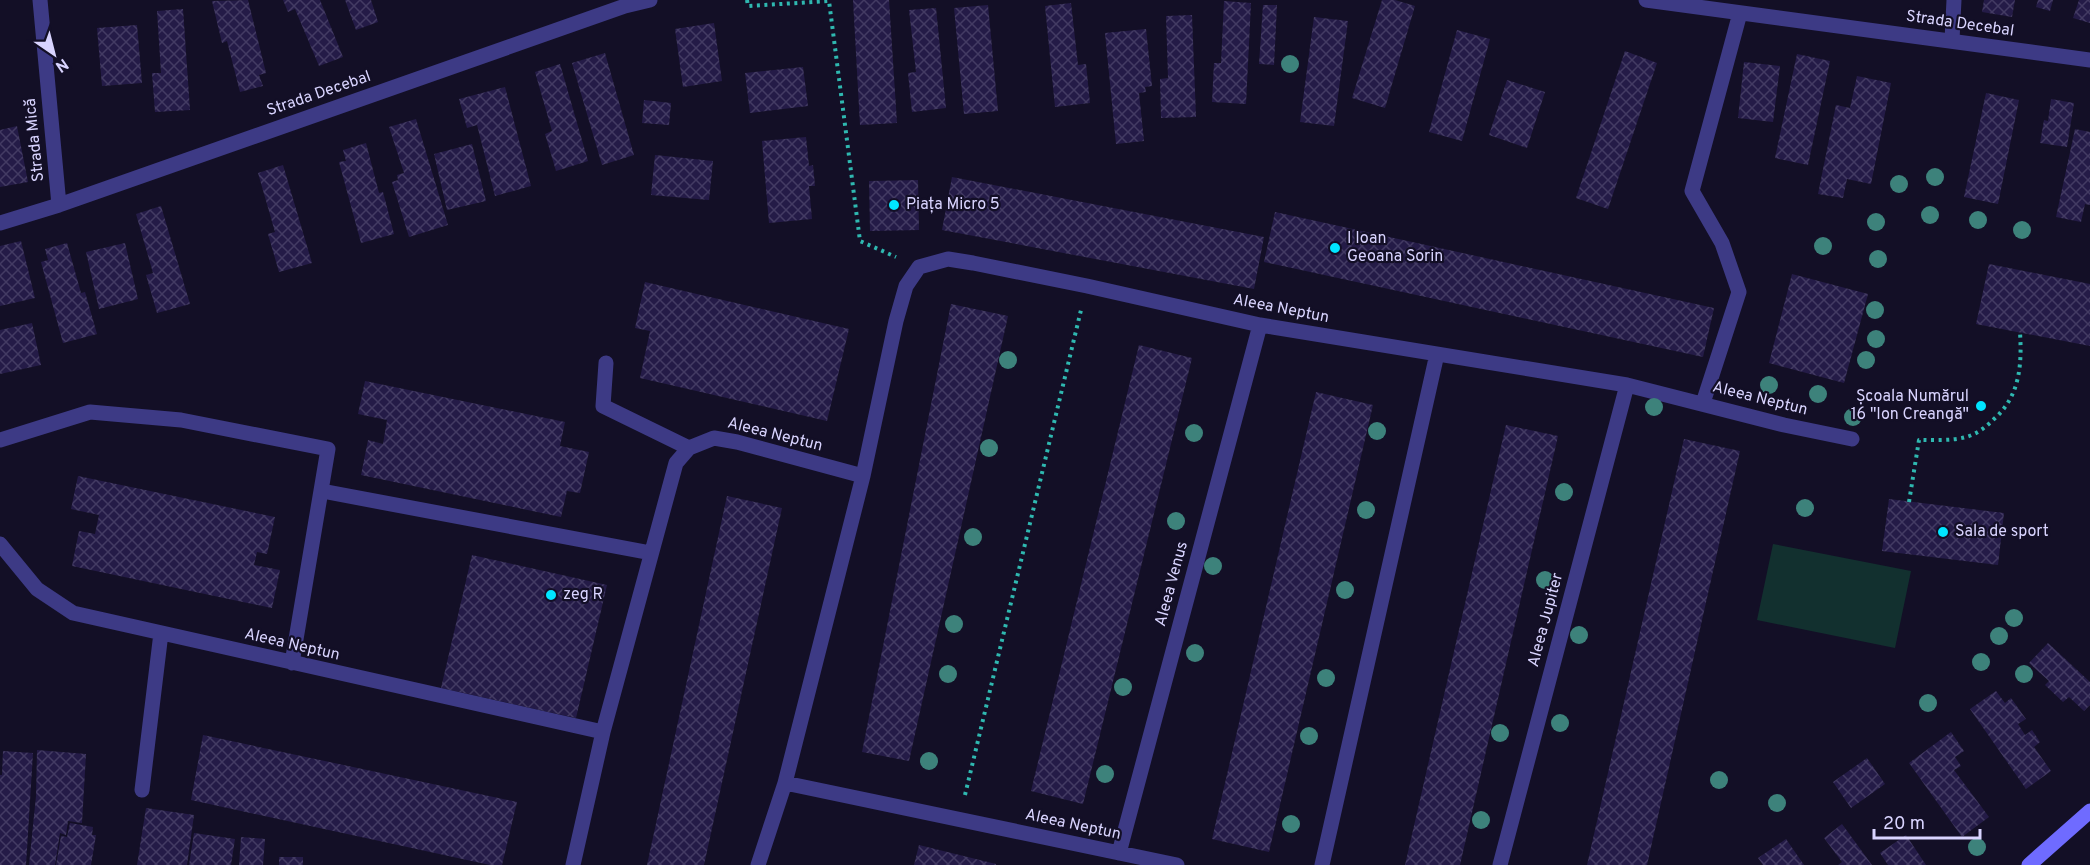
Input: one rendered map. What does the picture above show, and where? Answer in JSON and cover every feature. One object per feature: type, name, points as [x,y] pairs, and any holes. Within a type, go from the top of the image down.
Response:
[{"type":"street","name":"Strada Mică","points":[[40,0],[59,205]]},
{"type":"street","name":"Strada Decebal","points":[[0,223],[59,205],[625,6],[650,0]]},
{"type":"street","name":"Strada Decebal","points":[[1646,0],[2090,60]]},
{"type":"street","points":[[1952,40],[1954,0]]},
{"type":"street","points":[[1703,403],[1739,292],[1722,243],[1692,191],[1740,13]]},
{"type":"street","name":"Aleea Neptun","points":[[919,267],[948,260],[1087,286],[1260,325],[1627,385],[1852,439]]},
{"type":"street","points":[[758,865],[786,783],[863,476],[896,321],[906,286],[919,267]]},
{"type":"street","name":"Aleea Venus","points":[[1119,853],[1260,325]]},
{"type":"street","points":[[1322,865],[1437,354]]},
{"type":"street","points":[[573,865],[603,732],[676,463],[689,448],[603,406],[606,363]]},
{"type":"street","name":"Aleea Jupiter","points":[[1500,865],[1627,385]]},
{"type":"street","points":[[0,440],[90,412],[181,420],[328,449],[292,663]]},
{"type":"street","name":"Aleea Neptun","points":[[689,448],[714,438],[737,442],[863,476]]},
{"type":"street","points":[[321,491],[651,554]]},
{"type":"street","name":"Aleea Neptun","points":[[0,544],[37,589],[73,614],[603,732]]},
{"type":"street","points":[[142,790],[160,633]]},
{"type":"street","name":"Aleea Neptun","points":[[786,783],[1177,865]]},
{"type":"street","points":[[2029,865],[2090,810]]},
{"type":"path","points":[[747,0],[748,6],[829,1],[860,241],[919,267]]},
{"type":"path","points":[[959,819],[1087,286]]},
{"type":"path","points":[[1909,502],[1919,440],[1966,437],[1985,428],[2002,412],[2015,392],[2020,371],[2020,333]]},
{"type":"green space","points":[[1773,544],[1911,571],[1895,648],[1757,620]]},
{"type":"building","points":[[248,0],[266,73],[259,75],[263,86],[240,92],[227,41],[222,43],[212,1]]},
{"type":"building","points":[[283,0],[320,0],[343,57],[319,66],[295,9],[288,12]]},
{"type":"building","points":[[345,0],[371,0],[378,22],[356,30]]},
{"type":"building","points":[[853,0],[889,0],[897,123],[860,125]]},
{"type":"building","points":[[1382,0],[1395,0],[1415,6],[1385,108],[1352,98]]},
{"type":"building","points":[[1984,0],[2015,0],[2012,17],[1982,12]]},
{"type":"building","points":[[2038,0],[2053,0],[2050,11],[2036,7]]},
{"type":"building","points":[[2079,0],[2090,0],[2090,23],[2073,18]]},
{"type":"building","points":[[1224,1],[1251,3],[1246,104],[1212,102],[1214,63],[1221,63]]},
{"type":"building","points":[[1071,3],[1078,65],[1086,64],[1090,103],[1055,107],[1045,6]]},
{"type":"building","points":[[988,5],[998,111],[964,114],[954,8]]},
{"type":"building","points":[[1263,5],[1277,5],[1274,65],[1259,64]]},
{"type":"building","points":[[936,8],[946,108],[912,112],[908,73],[916,72],[909,10]]},
{"type":"building","points":[[183,9],[190,110],[155,112],[152,73],[161,73],[157,11]]},
{"type":"building","points":[[1192,15],[1196,117],[1161,118],[1160,79],[1168,78],[1166,16]]},
{"type":"building","points":[[1314,17],[1348,21],[1334,126],[1300,122]]},
{"type":"building","points":[[714,23],[722,81],[683,87],[675,29]]},
{"type":"building","points":[[137,25],[142,83],[102,86],[97,28]]},
{"type":"building","points":[[1146,29],[1152,86],[1145,87],[1146,92],[1139,93],[1144,141],[1116,144],[1105,33]]},
{"type":"building","points":[[1457,30],[1490,39],[1462,141],[1429,132]]},
{"type":"building","points":[[1625,51],[1657,63],[1608,209],[1576,198]]},
{"type":"building","points":[[605,53],[634,155],[602,165],[572,63]]},
{"type":"building","points":[[1797,54],[1830,61],[1808,165],[1775,158]]},
{"type":"building","points":[[1744,62],[1780,66],[1773,122],[1738,118]]},
{"type":"building","points":[[560,64],[588,161],[556,171],[545,134],[552,131],[535,72]]},
{"type":"building","points":[[803,67],[808,106],[750,113],[745,73]]},
{"type":"building","points":[[1857,76],[1891,83],[1871,184],[1847,179],[1843,198],[1818,194],[1836,105],[1850,108]]},
{"type":"building","points":[[1507,80],[1545,92],[1527,148],[1489,135]]},
{"type":"building","points":[[505,87],[531,186],[495,196],[477,125],[467,128],[459,99]]},
{"type":"building","points":[[1986,93],[2019,100],[1998,204],[1964,197]]},
{"type":"building","points":[[2051,99],[2074,103],[2067,147],[2040,143],[2044,120],[2048,121]]},
{"type":"building","points":[[644,100],[671,103],[669,125],[642,123]]},
{"type":"building","points":[[416,119],[448,225],[409,237],[392,182],[398,180],[397,175],[404,173],[389,127]]},
{"type":"building","points":[[17,126],[28,182],[0,187],[0,130]]},
{"type":"building","points":[[2075,129],[2090,132],[2090,205],[2085,204],[2081,222],[2056,217]]},
{"type":"building","points":[[806,137],[809,166],[813,165],[815,186],[809,186],[812,219],[769,223],[762,141]]},
{"type":"building","points":[[366,143],[379,193],[383,192],[394,234],[361,243],[339,162],[346,161],[343,150]]},
{"type":"building","points":[[472,144],[486,201],[447,210],[434,154]]},
{"type":"building","points":[[655,155],[713,161],[709,200],[651,195]]},
{"type":"building","points":[[283,165],[312,263],[279,272],[268,234],[275,232],[258,173]]},
{"type":"building","points":[[952,177],[1264,237],[1254,289],[942,230]]},
{"type":"building","name":"Piața Micro 5","points":[[918,180],[919,230],[870,231],[869,181]]},
{"type":"building","points":[[161,206],[190,304],[157,313],[146,275],[153,273],[136,214]]},
{"type":"building","points":[[1275,212],[1714,308],[1703,357],[1264,262]]},
{"type":"building","points":[[21,241],[35,298],[0,306],[0,246]]},
{"type":"building","points":[[67,243],[81,293],[85,292],[97,334],[63,343],[41,262],[48,260],[45,249]]},
{"type":"building","points":[[125,243],[138,299],[99,309],[86,252]]},
{"type":"building","points":[[1989,264],[2090,284],[2090,346],[1976,324]]},
{"type":"building","points":[[1792,274],[1868,294],[1844,383],[1769,363]]},
{"type":"building","points":[[645,282],[849,329],[827,421],[640,378],[650,331],[635,328]]},
{"type":"building","points":[[951,304],[1008,316],[909,761],[862,752]]},
{"type":"building","points":[[32,323],[41,365],[0,374],[0,330]]},
{"type":"building","points":[[1139,345],[1192,358],[1083,804],[1031,791]]},
{"type":"building","points":[[365,381],[565,422],[560,446],[589,452],[580,493],[567,491],[561,517],[361,475],[368,440],[383,444],[387,420],[358,414]]},
{"type":"building","points":[[1316,392],[1373,405],[1269,852],[1212,839]]},
{"type":"building","points":[[1506,425],[1558,436],[1460,865],[1405,865]]},
{"type":"building","points":[[1684,439],[1740,451],[1647,865],[1587,865]]},
{"type":"building","points":[[78,476],[275,517],[267,554],[257,552],[254,565],[280,570],[272,608],[72,566],[79,531],[95,534],[99,515],[71,509]]},
{"type":"building","points":[[727,496],[782,508],[704,865],[647,865]]},
{"type":"building","name":"Sala de sport","points":[[1889,499],[2004,513],[1998,565],[1882,551]]},
{"type":"building","points":[[472,555],[607,585],[576,718],[441,688]]},
{"type":"building","points":[[2048,643],[2090,682],[2090,705],[2084,711],[2069,697],[2063,702],[2045,685],[2049,681],[2029,663]]},
{"type":"building","points":[[1996,691],[2005,703],[2011,698],[2026,719],[2018,724],[2025,735],[2032,730],[2040,742],[2034,747],[2051,771],[2026,789],[1970,709]]},
{"type":"building","points":[[1951,732],[1964,751],[1955,757],[1961,766],[1954,770],[1989,817],[1962,837],[1909,763]]},
{"type":"building","points":[[203,735],[517,802],[502,865],[490,865],[191,800]]},
{"type":"building","points":[[37,750],[86,754],[82,823],[68,821],[66,835],[60,833],[55,865],[29,865],[36,796]]},
{"type":"building","points":[[3,751],[33,753],[26,865],[0,865],[0,775],[2,775]]},
{"type":"building","points":[[1867,758],[1885,784],[1851,808],[1833,782]]},
{"type":"building","points":[[146,808],[194,815],[187,865],[137,865]]},
{"type":"building","points":[[70,823],[93,827],[92,835],[96,835],[91,865],[56,865],[61,836],[67,837]]},
{"type":"building","points":[[1842,824],[1872,865],[1838,865],[1842,862],[1824,838]]},
{"type":"building","points":[[194,833],[235,839],[231,865],[189,865]]},
{"type":"building","points":[[1906,835],[1926,865],[1888,865],[1880,853]]},
{"type":"building","points":[[241,837],[265,839],[263,865],[239,865]]},
{"type":"building","points":[[1786,839],[1804,865],[1763,865],[1758,858]]},
{"type":"building","points":[[919,845],[996,864],[996,865],[914,865]]},
{"type":"building","points":[[279,857],[303,857],[303,865],[279,865]]},
{"type":"place","name":"Piața Micro 5","points":[[894,205]]},
{"type":"place","name":"I Ioan Geoana Sorin","points":[[1335,248]]},
{"type":"place","name":"Școala Numărul 16 \"Ion Creangă\"","points":[[1981,406]]},
{"type":"place","name":"Sala de sport","points":[[1943,532]]},
{"type":"place","name":"zeg R","points":[[551,595]]}]
